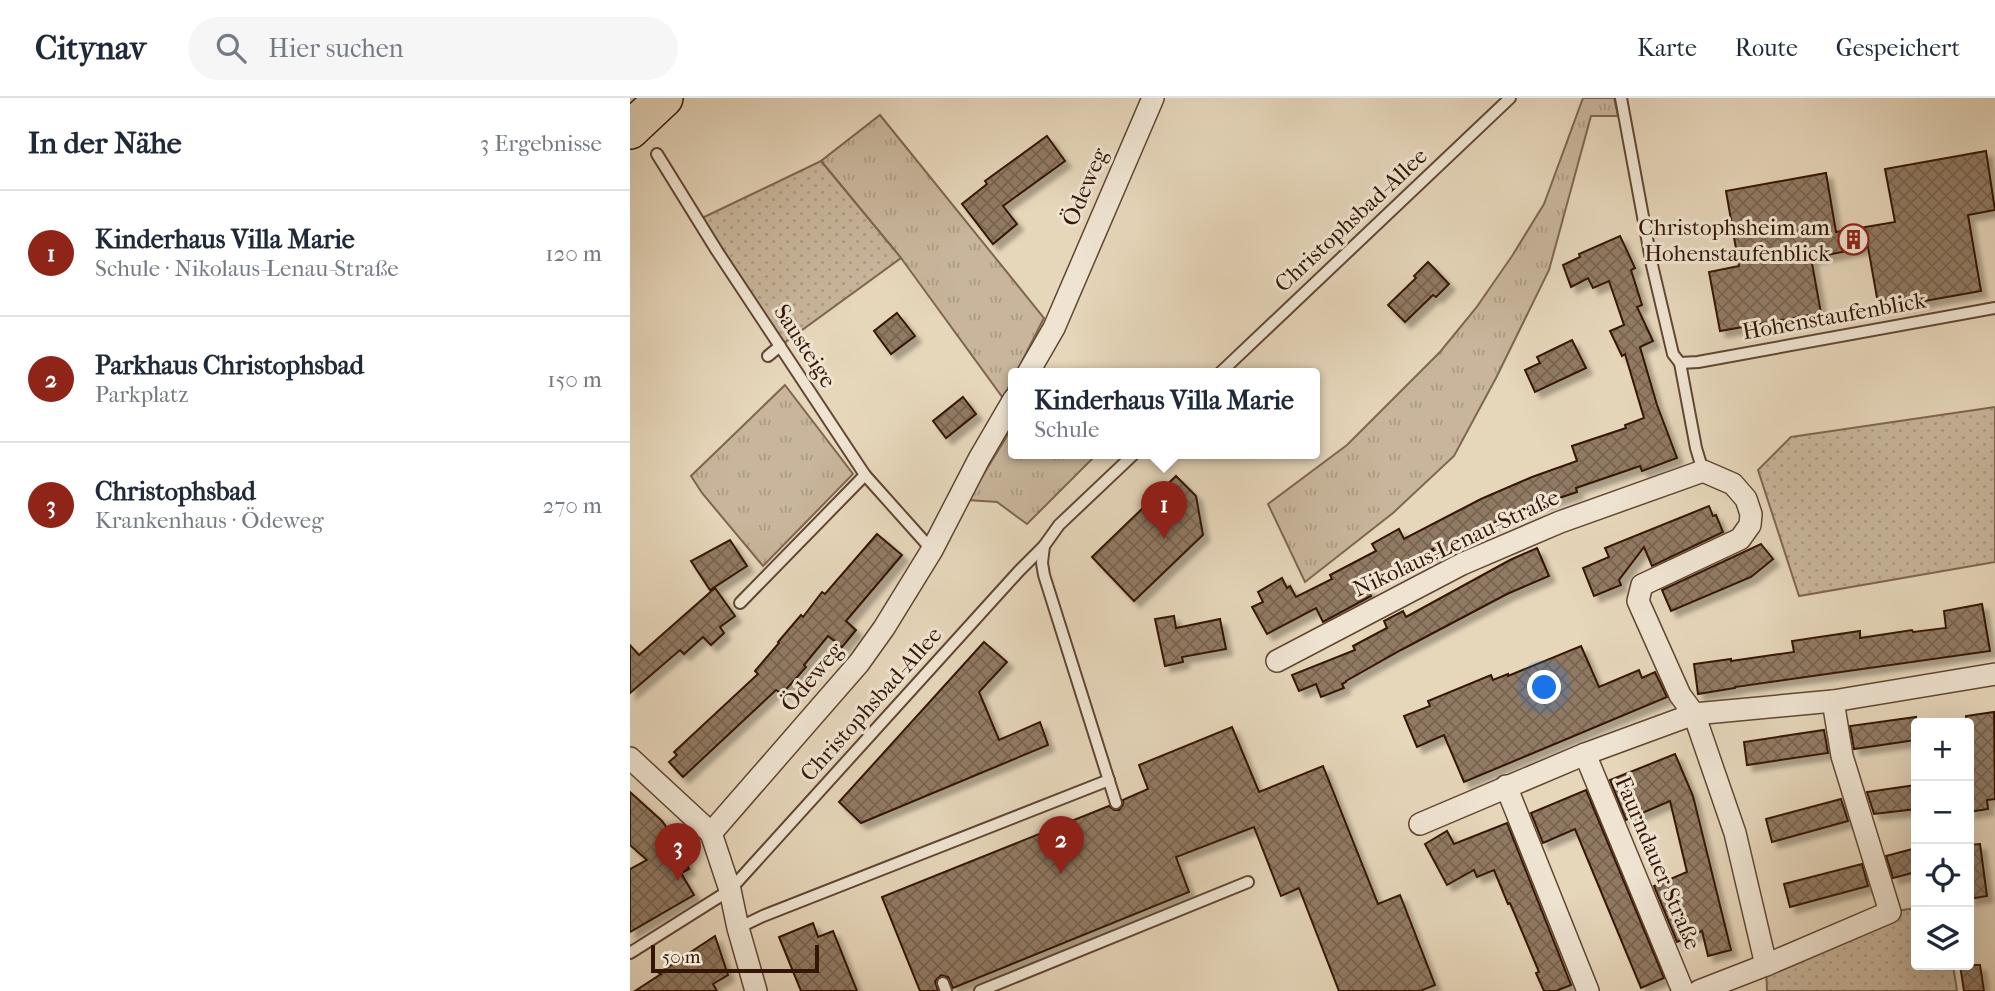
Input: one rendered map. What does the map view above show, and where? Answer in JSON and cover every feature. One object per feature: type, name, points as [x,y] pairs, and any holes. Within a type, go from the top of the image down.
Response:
[{"type":"highway","points":[[630,130],[664,98]]},
{"type":"street","name":"Ödeweg","points":[[1031,368],[1054,328],[1153,98]]},
{"type":"street","name":"Ödeweg","points":[[711,833],[859,663],[895,612],[932,550],[1008,408]]},
{"type":"street","name":"Nikolaus-Lenau-Straße","points":[[1277,660],[1462,564],[1559,522],[1703,471]]},
{"type":"street","points":[[1703,471],[1733,484],[1746,499],[1751,514],[1749,525],[1740,540],[1642,585],[1638,601],[1680,695],[1694,714],[1735,833],[1766,965]]},
{"type":"street","points":[[1420,824],[1585,754],[1694,714],[1833,701],[1995,674]]},
{"type":"street","points":[[1699,991],[1890,912],[1842,756],[1833,701]]},
{"type":"street","name":"Faurndauer Straße","points":[[1585,754],[1683,991]]},
{"type":"street","points":[[630,758],[711,833],[730,890],[755,991]]},
{"type":"street","points":[[1506,786],[1588,991]]},
{"type":"lane","name":"Christophsbad-Allee","points":[[1225,368],[1510,98]]},
{"type":"lane","points":[[1620,98],[1652,265],[1674,354],[1680,363],[1703,471]]},
{"type":"lane","name":"Sausteige","points":[[657,154],[717,251],[865,475],[932,550]]},
{"type":"lane","name":"Hohenstaufenblick","points":[[1680,363],[1698,362],[1995,308]]},
{"type":"lane","points":[[768,356],[780,346]]},
{"type":"lane","name":"Christophsbad-Allee","points":[[630,953],[730,890],[1044,546],[1059,525],[1129,459]]},
{"type":"lane","points":[[740,603],[865,475]]},
{"type":"lane","points":[[1044,546],[1044,575],[1116,803]]},
{"type":"lane","points":[[738,928],[1109,780]]},
{"type":"lane","points":[[980,991],[1248,882]]},
{"type":"green space","points":[[1583,98],[1614,98],[1618,116],[1591,116],[1549,270],[1454,456],[1393,513],[1305,582],[1268,504],[1347,445],[1440,352],[1476,308],[1544,204]]},
{"type":"green space","points":[[880,115],[1044,318],[1019,368],[1008,368],[1008,388],[1003,398],[901,258],[821,161]]},
{"type":"green space","points":[[821,161],[901,258],[780,346],[698,220]]},
{"type":"green space","points":[[785,385],[853,474],[763,566],[691,476]]},
{"type":"green space","points":[[1995,407],[1995,562],[1799,596],[1758,470],[1791,437]]},
{"type":"green space","points":[[1008,434],[1008,459],[1092,459],[1027,524],[997,502],[968,500]]},
{"type":"green space","points":[[1911,909],[1911,970],[1954,970],[1957,991],[1767,991],[1766,965],[1890,912]]},
{"type":"building","points":[[1047,136],[1065,161],[1003,206],[1017,224],[993,244],[962,204],[987,184],[985,181]]},
{"type":"building","name":"Christophsheim am Hohenstaufenblick","points":[[1986,151],[1995,210],[1968,215],[1981,291],[1879,309],[1868,247],[1811,258],[1821,313],[1720,331],[1709,272],[1739,266],[1726,191],[1826,173],[1836,232],[1895,222],[1885,169]]},
{"type":"building","points":[[1620,236],[1635,268],[1631,270],[1642,305],[1637,307],[1653,341],[1640,347],[1657,405],[1677,458],[1642,471],[1640,466],[1576,488],[1577,492],[1532,507],[1465,535],[1468,541],[1437,558],[1433,549],[1365,585],[1371,596],[1323,622],[1316,608],[1267,634],[1252,607],[1263,602],[1258,592],[1282,578],[1296,597],[1332,579],[1330,575],[1376,551],[1372,544],[1399,529],[1404,539],[1481,499],[1577,461],[1572,446],[1626,428],[1625,425],[1644,418],[1625,354],[1622,356],[1610,331],[1624,325],[1609,281],[1593,288],[1588,278],[1571,287],[1563,265],[1580,257],[1579,254]]},
{"type":"building","points":[[1428,262],[1449,284],[1436,297],[1433,295],[1405,322],[1388,305],[1416,278],[1414,276]]},
{"type":"building","points":[[897,313],[915,336],[891,354],[874,331]]},
{"type":"building","points":[[1572,340],[1586,368],[1535,392],[1525,370],[1540,363],[1537,357]]},
{"type":"building","points":[[963,397],[976,414],[946,438],[933,421]]},
{"type":"building","points":[[1176,476],[1196,496],[1203,535],[1134,601],[1092,557]]},
{"type":"building","points":[[1709,506],[1723,532],[1652,566],[1644,547],[1619,580],[1621,585],[1594,596],[1583,568],[1609,557],[1605,548]]},
{"type":"building","points":[[877,534],[902,555],[846,621],[856,630],[842,647],[828,636],[782,694],[776,690],[683,777],[669,762],[677,755],[674,752],[758,674],[755,671],[778,642],[801,615],[803,617],[822,592],[825,594]]},
{"type":"building","points":[[730,540],[747,566],[710,590],[691,561]]},
{"type":"building","points":[[1761,544],[1773,559],[1751,577],[1671,611],[1662,590]]},
{"type":"building","points":[[1537,548],[1549,576],[1507,594],[1401,650],[1346,681],[1342,684],[1344,688],[1321,697],[1316,684],[1299,691],[1292,675],[1355,650],[1353,646],[1387,628],[1384,621],[1403,611],[1406,617]]},
{"type":"building","points":[[715,588],[735,616],[720,627],[724,633],[711,645],[703,637],[684,654],[680,650],[630,693],[630,645],[639,655]]},
{"type":"building","points":[[1982,604],[1990,651],[1698,694],[1694,664],[1794,652],[1792,641],[1860,631],[1860,638],[1946,628],[1944,611]]},
{"type":"building","points":[[1174,616],[1176,628],[1220,619],[1226,649],[1182,657],[1183,662],[1165,666],[1155,619]]},
{"type":"building","points":[[984,642],[1007,662],[979,692],[999,740],[1040,722],[1048,745],[861,823],[839,802]]},
{"type":"building","points":[[1581,646],[1599,687],[1639,670],[1642,678],[1655,672],[1667,697],[1464,782],[1444,735],[1417,747],[1404,716],[1430,706],[1428,701],[1491,675],[1493,680],[1508,676]]},
{"type":"building","points":[[1994,712],[1995,799],[1987,800],[1988,809],[1974,811],[1974,718],[1966,716]]},
{"type":"building","points":[[1916,717],[1911,718],[1911,741],[1854,749],[1850,726]]},
{"type":"building","points":[[1232,727],[1259,792],[1323,766],[1378,904],[1400,895],[1435,985],[1420,991],[1339,991],[1299,888],[1281,896],[1254,827],[1176,857],[1189,892],[953,988],[948,977],[941,975],[935,981],[938,991],[920,991],[882,897],[1109,806],[1119,810],[1123,800],[1148,789],[1139,765]]},
{"type":"building","points":[[1824,730],[1828,753],[1747,765],[1744,742]]},
{"type":"building","points":[[1675,754],[1693,796],[1731,950],[1708,956],[1702,931],[1677,942],[1654,886],[1687,872],[1670,801],[1626,820],[1610,780]]},
{"type":"building","points":[[1911,786],[1911,810],[1874,814],[1867,792]]},
{"type":"building","points":[[1586,790],[1664,978],[1641,988],[1575,829],[1543,843],[1531,813]]},
{"type":"building","points":[[630,792],[662,821],[678,844],[689,869],[681,873],[694,895],[630,932],[630,869],[647,860],[630,845]]},
{"type":"building","points":[[1841,799],[1848,821],[1772,842],[1766,819]]},
{"type":"building","points":[[1507,823],[1571,985],[1556,991],[1544,991],[1536,973],[1539,972],[1494,870],[1477,877],[1474,870],[1447,885],[1425,844],[1447,831],[1454,844]]},
{"type":"building","points":[[1980,844],[1987,896],[1974,898],[1974,845]]},
{"type":"building","points":[[1911,849],[1911,873],[1893,878],[1886,856]]},
{"type":"building","points":[[1862,864],[1868,886],[1790,907],[1784,884]]},
{"type":"building","points":[[813,923],[818,937],[833,931],[857,991],[801,991],[779,937]]},
{"type":"building","points":[[715,936],[728,975],[713,984],[717,991],[635,991],[661,974],[659,973]]},
{"type":"building","points":[[1974,965],[1980,965],[1984,991],[1964,991],[1961,970],[1974,970]]},
{"type":"place","name":"Christophsheim am Hohenstaufenblick","points":[[1853,240]]},
{"type":"place","name":"Kinderhaus Villa Marie","points":[[1164,539]]},
{"type":"place","name":"Parkhaus Christophsbad","points":[[1061,874]]},
{"type":"place","name":"Christophsbad","points":[[678,881]]}]
